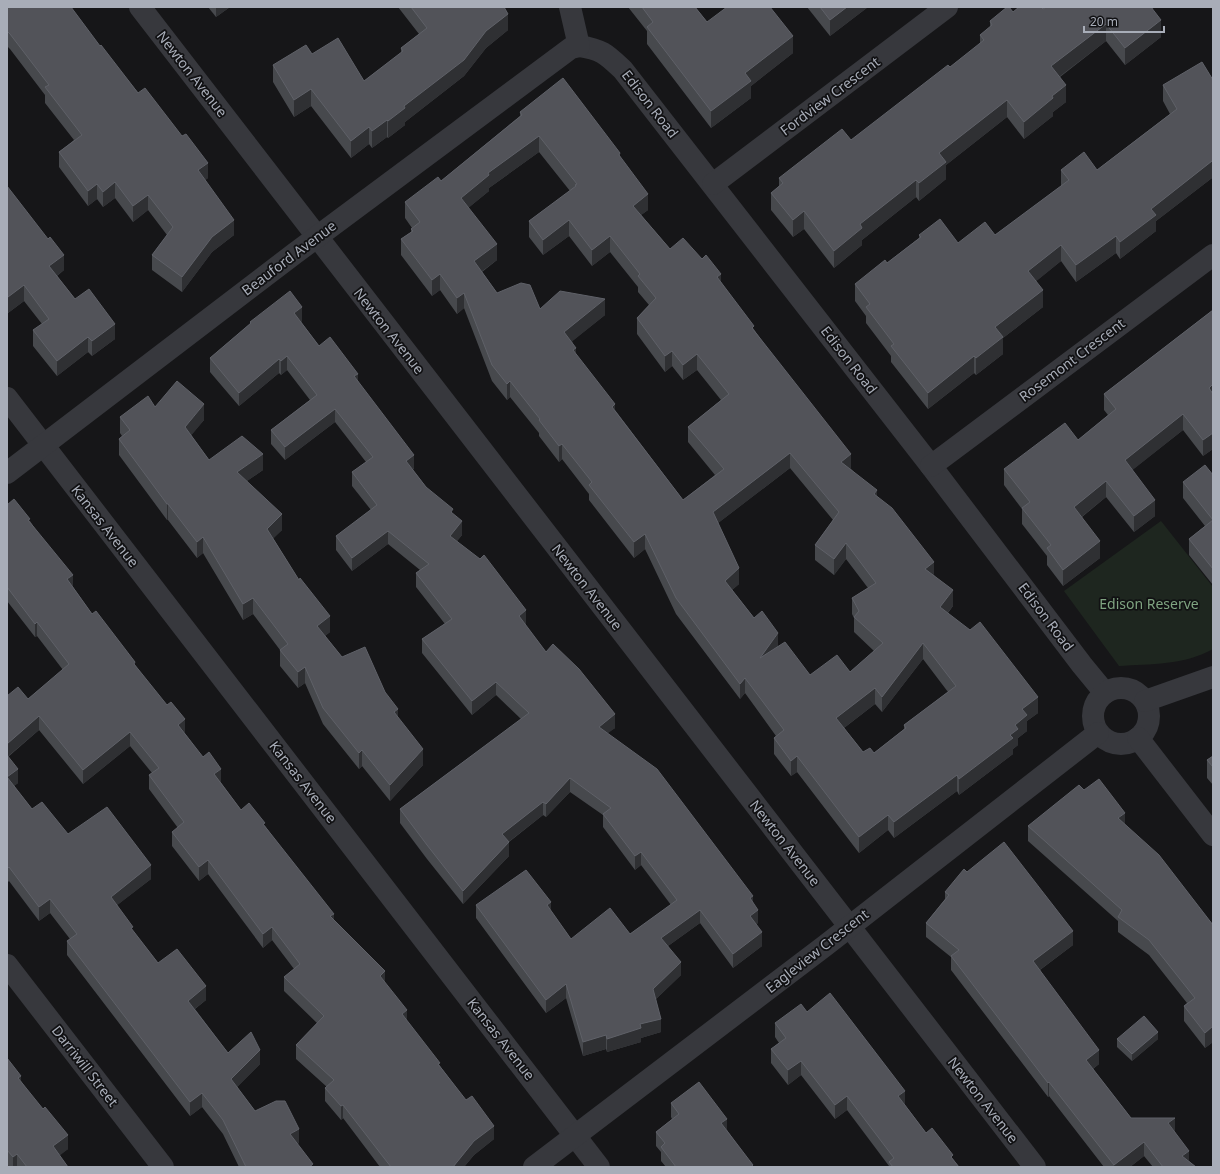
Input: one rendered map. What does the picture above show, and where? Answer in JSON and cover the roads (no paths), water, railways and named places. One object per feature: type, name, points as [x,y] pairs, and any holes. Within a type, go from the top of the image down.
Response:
[{"type":"street","name":"Newton Avenue","points":[[140,7],[1035,1167]]},
{"type":"street","points":[[570,7],[577,46]]},
{"type":"street","name":"Fordview Crescent","points":[[713,184],[947,7]]},
{"type":"street","name":"Beauford Avenue","points":[[7,473],[317,237],[577,46]]},
{"type":"street","name":"Edison Road","points":[[577,46],[595,49],[606,54],[623,70],[713,184],[1105,692]]},
{"type":"street","name":"Rosemont Crescent","points":[[931,466],[1213,255]]},
{"type":"street","name":"Kansas Avenue","points":[[7,398],[599,1167]]},
{"type":"street","points":[[1144,701],[1213,677]]},
{"type":"street","points":[[1122,688],[1131,690],[1144,701],[1148,709],[1149,717],[1146,729],[1138,738],[1130,743],[1112,744],[1098,733],[1094,725],[1092,716],[1094,707],[1098,699],[1105,692],[1122,688]]},
{"type":"street","name":"Eagleview Crescent","points":[[534,1167],[850,926],[1098,733]]},
{"type":"street","points":[[1138,738],[1213,835]]},
{"type":"street","name":"Darriwill Street","points":[[7,965],[163,1167]]},
{"type":"park label","name":"Edison Reserve","points":[[1149,604]]}]
